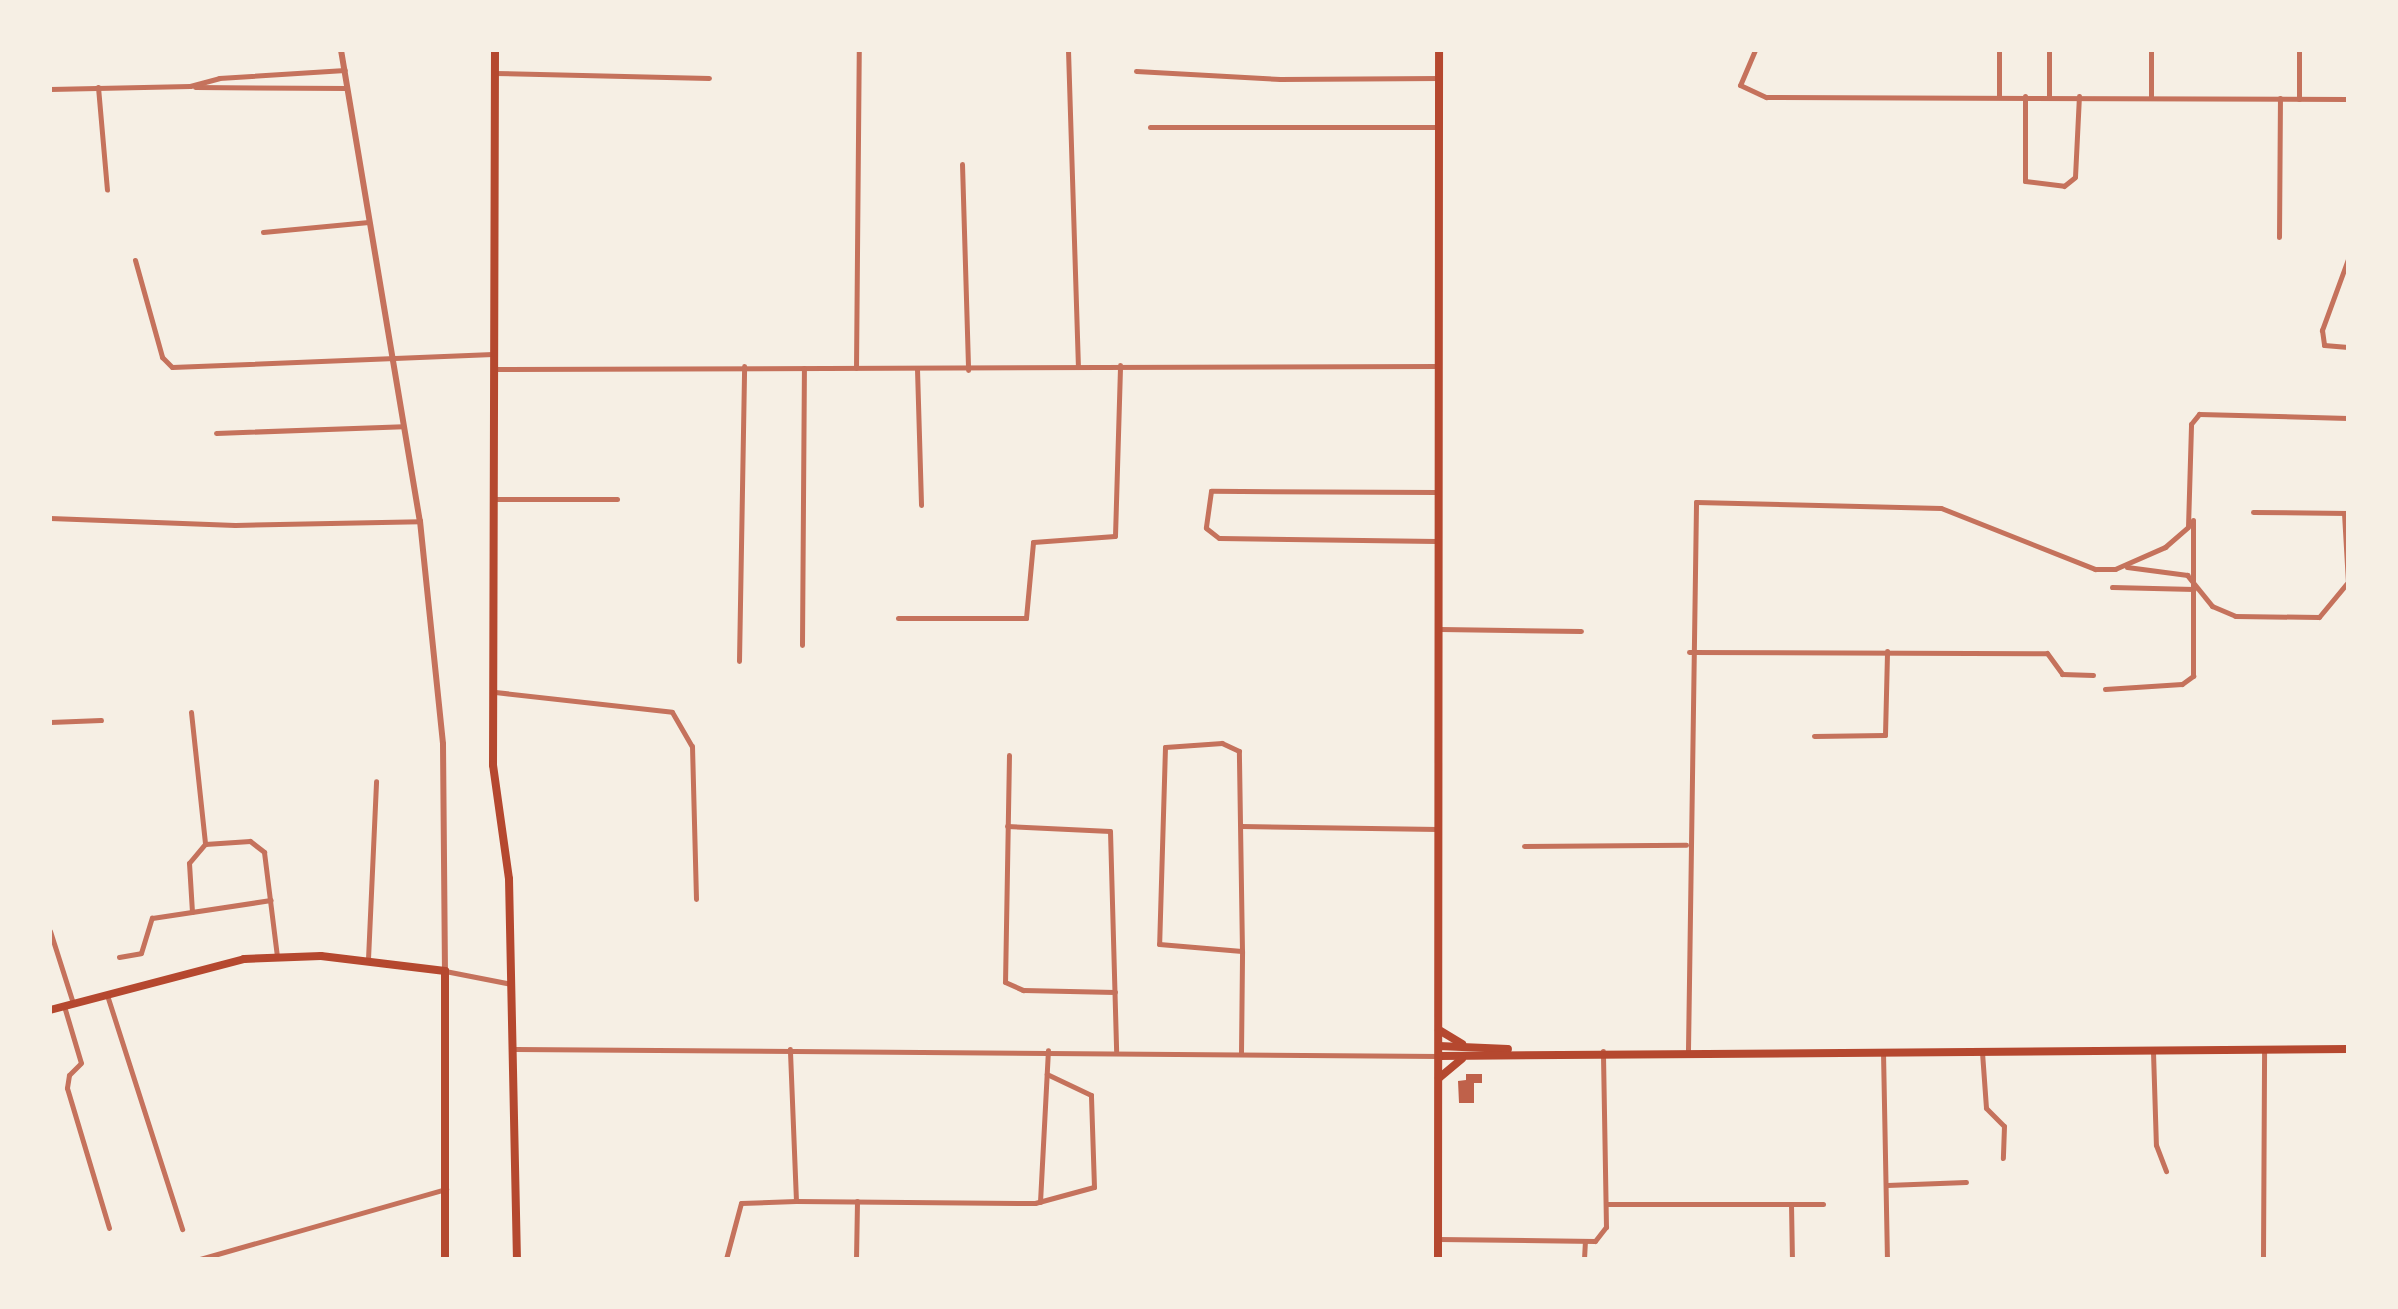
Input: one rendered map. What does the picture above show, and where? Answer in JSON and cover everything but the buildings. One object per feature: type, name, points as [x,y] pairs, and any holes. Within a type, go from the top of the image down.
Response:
[{"type":"main road","points":[[494,50],[494,782],[510,880],[516,1259]]},
{"type":"main road","points":[[1438,1259],[1439,50]]},
{"type":"main road","points":[[50,1010],[217,963],[277,956],[368,959],[445,970],[444,1259]]},
{"type":"main road","points":[[1439,1030],[1467,1046]]},
{"type":"main road","points":[[1439,1051],[1467,1046],[1528,1052]]},
{"type":"main road","points":[[1439,1051],[1468,1057],[1528,1052],[1688,1050],[2348,1048]]},
{"type":"main road","points":[[1439,1078],[1468,1057]]},
{"type":"street","points":[[341,50],[420,521],[443,744],[445,970],[512,984]]},
{"type":"street","points":[[856,368],[859,50]]},
{"type":"street","points":[[1068,50],[1078,366]]},
{"type":"street","points":[[1755,50],[1740,86],[1750,94],[2348,99]]},
{"type":"street","points":[[1999,50],[2000,96]]},
{"type":"street","points":[[2048,50],[2049,96]]},
{"type":"street","points":[[2150,50],[2152,97]]},
{"type":"street","points":[[2299,50],[2300,99]]},
{"type":"street","points":[[190,86],[219,78],[345,70]]},
{"type":"street","points":[[1136,70],[1280,80],[1440,78]]},
{"type":"street","points":[[494,73],[709,78]]},
{"type":"street","points":[[98,87],[107,190]]},
{"type":"street","points":[[50,89],[347,88]]},
{"type":"street","points":[[2025,96],[2025,182],[2064,186],[2075,177],[2079,96]]},
{"type":"street","points":[[2279,238],[2280,98]]},
{"type":"street","points":[[1150,127],[1440,127]]},
{"type":"street","points":[[962,164],[968,370]]},
{"type":"street","points":[[263,232],[372,222]]},
{"type":"street","points":[[2348,259],[2322,330],[2324,344],[2348,347]]},
{"type":"street","points":[[135,260],[162,356],[172,367],[393,354],[496,354]]},
{"type":"street","points":[[898,618],[1026,618],[1033,542],[1116,536],[1120,365]]},
{"type":"street","points":[[739,661],[744,366]]},
{"type":"street","points":[[496,369],[1439,366]]},
{"type":"street","points":[[802,645],[804,368]]},
{"type":"street","points":[[916,369],[921,505]]},
{"type":"street","points":[[2105,689],[2182,684],[2193,676],[2191,424],[2200,414],[2348,418]]},
{"type":"street","points":[[216,434],[404,426]]},
{"type":"street","points":[[1436,492],[1211,491],[1206,528],[1219,538],[1436,541]]},
{"type":"street","points":[[494,499],[617,499]]},
{"type":"street","points":[[1688,1050],[1693,506],[1703,500],[1941,508],[2095,569],[2125,566],[2194,580],[2212,606],[2235,616],[2319,616],[2348,582],[2346,513],[2253,512]]},
{"type":"street","points":[[2125,566],[2180,536],[2193,507]]},
{"type":"street","points":[[50,518],[235,526],[420,521]]},
{"type":"street","points":[[2112,587],[2194,589]]},
{"type":"street","points":[[1437,630],[1582,631]]},
{"type":"street","points":[[1814,736],[1885,736],[1886,651]]},
{"type":"street","points":[[1689,652],[2047,653],[2062,674],[2093,675]]},
{"type":"street","points":[[494,692],[672,712],[692,746],[696,899]]},
{"type":"street","points":[[190,712],[205,844],[189,863],[192,912]]},
{"type":"street","points":[[50,722],[100,720]]},
{"type":"street","points":[[1240,1052],[1242,952],[1241,826],[1236,745],[1162,748],[1159,944],[1242,952]]},
{"type":"street","points":[[1009,756],[1005,982],[1023,990],[1116,992]]},
{"type":"street","points":[[368,959],[376,781]]},
{"type":"street","points":[[1007,826],[1110,831],[1116,1052]]},
{"type":"street","points":[[1241,826],[1438,829]]},
{"type":"street","points":[[205,844],[259,846],[277,956]]},
{"type":"street","points":[[1524,846],[1688,845]]},
{"type":"street","points":[[119,957],[142,953],[152,918],[270,900]]},
{"type":"street","points":[[50,931],[81,1058],[67,1088],[109,1228]]},
{"type":"street","points":[[106,992],[182,1230]]},
{"type":"street","points":[[790,1049],[796,1201]]},
{"type":"street","points":[[1982,1049],[1986,1108],[2004,1126],[2003,1158]]},
{"type":"street","points":[[2153,1049],[2156,1145],[2166,1171]]},
{"type":"street","points":[[2263,1259],[2264,1049]]},
{"type":"street","points":[[515,1050],[1439,1051]]},
{"type":"street","points":[[1040,1202],[1048,1050]]},
{"type":"street","points":[[1883,1050],[1887,1259]]},
{"type":"street","points":[[1438,1239],[1596,1241],[1606,1226],[1603,1051]]},
{"type":"street","points":[[726,1259],[741,1203],[1040,1202],[1081,1192],[1098,1181],[1091,1095],[1046,1074]]},
{"type":"street","points":[[1886,1185],[1966,1182]]},
{"type":"street","points":[[200,1259],[446,1189]]},
{"type":"street","points":[[856,1259],[857,1201]]},
{"type":"street","points":[[1606,1204],[1822,1204]]},
{"type":"street","points":[[1791,1204],[1792,1259]]},
{"type":"street","points":[[1584,1259],[1585,1241]]},
{"type":"street","points":[[238,1247],[239,1259]]}]
